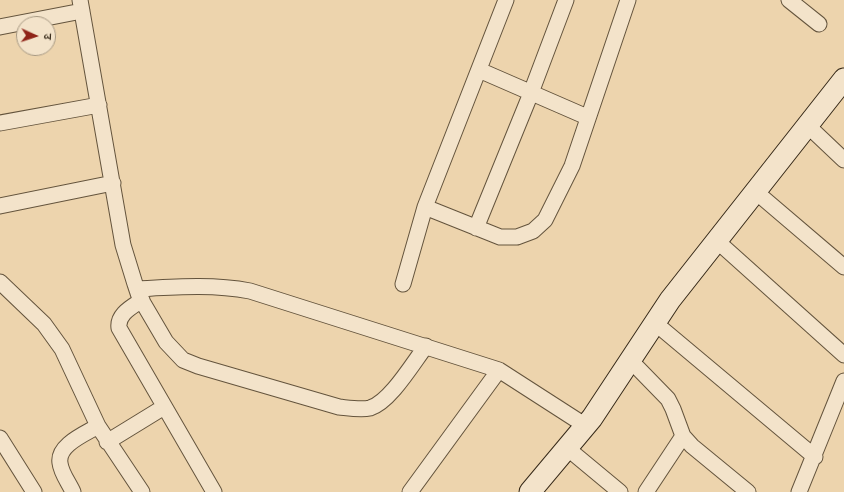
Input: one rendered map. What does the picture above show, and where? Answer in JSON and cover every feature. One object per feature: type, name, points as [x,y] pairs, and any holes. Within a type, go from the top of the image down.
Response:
[{"type":"street","points":[[403,284],[425,207],[506,0]]},
{"type":"street","points":[[476,228],[566,0]]},
{"type":"street","points":[[425,207],[500,237],[517,237],[533,231],[545,220],[572,166],[628,0]]},
{"type":"street","points":[[789,0],[819,24]]},
{"type":"street","points":[[0,27],[81,6],[123,245],[140,295],[166,342],[183,360],[339,408],[370,408],[381,403],[426,346]]},
{"type":"street","points":[[479,70],[588,117]]},
{"type":"street","points":[[530,492],[586,426],[670,300],[844,80]]},
{"type":"street","points":[[0,123],[99,105]]},
{"type":"street","points":[[807,125],[844,160]]},
{"type":"street","points":[[0,206],[113,183]]},
{"type":"street","points":[[756,192],[844,267]]},
{"type":"street","points":[[717,241],[844,355]]},
{"type":"street","points":[[0,282],[44,324],[62,349],[98,426],[142,492]]},
{"type":"street","points":[[214,492],[119,328],[120,318],[140,295],[193,286],[224,286],[250,291],[499,370],[586,426]]},
{"type":"street","points":[[655,323],[815,457]]},
{"type":"street","points":[[630,360],[668,399],[683,436],[692,446],[748,492]]},
{"type":"street","points":[[410,492],[499,370]]},
{"type":"street","points":[[800,492],[844,382]]},
{"type":"street","points":[[108,442],[164,407]]},
{"type":"street","points":[[73,492],[60,465],[59,455],[63,449],[98,426]]},
{"type":"street","points":[[646,492],[683,436]]},
{"type":"street","points":[[0,438],[34,492]]},
{"type":"street","points":[[567,448],[620,492]]}]
